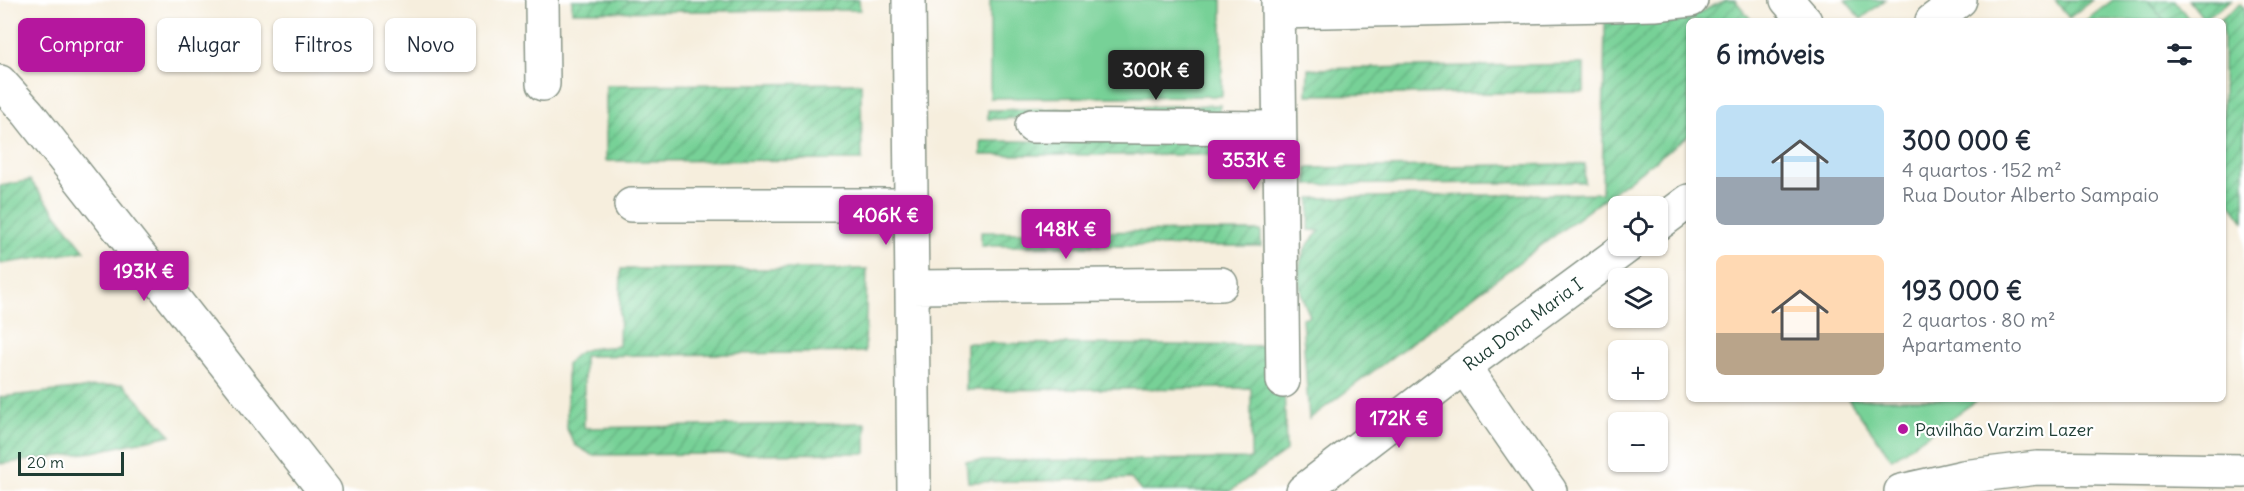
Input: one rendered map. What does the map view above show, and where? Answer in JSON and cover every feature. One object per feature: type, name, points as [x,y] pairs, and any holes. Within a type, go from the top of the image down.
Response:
[{"type":"street","points":[[542,0],[543,84]]},
{"type":"street","points":[[909,0],[914,491]]},
{"type":"street","points":[[1282,381],[1278,6],[1635,4],[1691,0]]},
{"type":"street","points":[[1787,0],[1802,18]]},
{"type":"street","points":[[1936,18],[1960,0]]},
{"type":"street","points":[[0,82],[28,113],[325,491]]},
{"type":"street","points":[[1032,126],[1279,128]]},
{"type":"street","points":[[1668,217],[1686,203]]},
{"type":"street","points":[[631,205],[911,205]]},
{"type":"street","name":"Rua Dona Maria I","points":[[1303,491],[1464,367],[1614,256]]},
{"type":"street","points":[[912,287],[1221,284]]},
{"type":"street","points":[[1464,367],[1550,491]]},
{"type":"street","points":[[1901,491],[1967,484],[2037,468],[2244,471]]},
{"type":"green space","points":[[572,0],[859,0],[860,10],[572,12]]},
{"type":"green space","points":[[990,0],[1222,0],[1222,96],[990,98]]},
{"type":"green space","points":[[1726,0],[1735,0],[1750,18],[1686,18],[1686,137],[1309,419],[1302,318],[1310,316],[1301,294],[1299,272],[1305,251],[1320,231],[1309,230],[1310,198],[1602,193],[1605,22],[1624,23],[1698,13]]},
{"type":"green space","points":[[1845,0],[1885,0],[1862,18]]},
{"type":"green space","points":[[2055,0],[2092,0],[2069,18]]},
{"type":"green space","points":[[2113,0],[2148,0],[2162,18],[2089,18]]},
{"type":"green space","points":[[2148,0],[2175,0],[2188,18],[2162,18]]},
{"type":"green space","points":[[2189,0],[2231,0],[2205,18]]},
{"type":"green space","points":[[2240,4],[2244,7],[2244,222],[2226,197],[2226,18],[2222,18]]},
{"type":"green space","points":[[1584,64],[1584,92],[1307,95],[1308,69]]},
{"type":"green space","points":[[861,83],[862,160],[606,161],[606,85]]},
{"type":"green space","points":[[1220,105],[1219,114],[988,119],[988,110]]},
{"type":"green space","points":[[981,141],[1261,141],[1260,155],[981,155]]},
{"type":"green space","points":[[1585,164],[1584,182],[1307,185],[1307,168]]},
{"type":"green space","points":[[30,180],[85,251],[0,264],[0,186]]},
{"type":"green space","points":[[1261,231],[1261,246],[981,246],[981,232]]},
{"type":"green space","points":[[621,269],[867,269],[865,352],[584,356],[584,428],[866,423],[866,453],[592,455],[575,445],[567,429],[567,364],[584,350],[619,346]]},
{"type":"green space","points":[[966,343],[1283,346],[1286,451],[1230,491],[1141,491],[1131,479],[968,482],[966,461],[1251,459],[1251,388],[966,390]]},
{"type":"green space","points":[[123,384],[171,435],[93,452],[0,464],[0,397]]},
{"type":"green space","name":"Pavilhão Varzim Lazer","points":[[1850,402],[1975,402],[1892,459]]},
{"type":"place","name":"Pavilhão Varzim Lazer","points":[[1903,429]]}]
